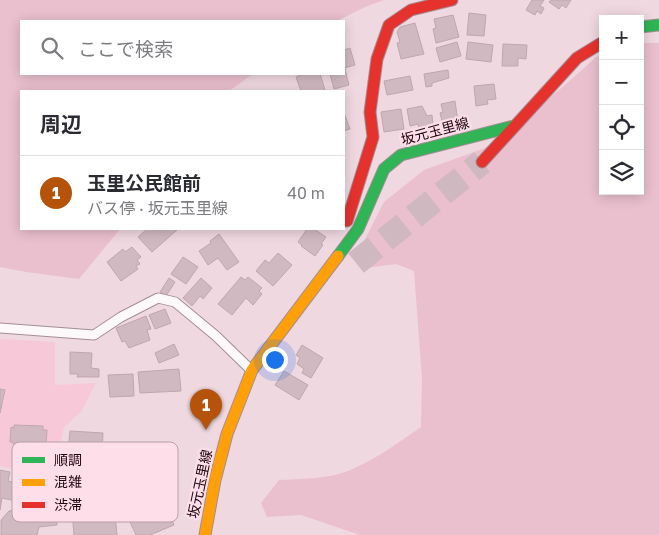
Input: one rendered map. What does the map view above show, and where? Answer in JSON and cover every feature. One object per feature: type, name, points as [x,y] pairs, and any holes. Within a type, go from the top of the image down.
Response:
[{"type":"street","points":[[345,227],[372,137],[370,112],[377,59],[389,25],[411,10],[452,0]]},
{"type":"street","points":[[644,27],[659,25]]},
{"type":"street","points":[[482,162],[577,58],[599,44]]},
{"type":"street","name":"坂元玉里線","points":[[205,535],[215,480],[227,434],[252,370],[358,228],[384,169],[400,155],[514,126]]},
{"type":"street","points":[[335,260],[344,230]]},
{"type":"street","name":"坂元玉里線","points":[[298,310],[334,280]]},
{"type":"lane","points":[[0,328],[94,335],[122,317],[158,298],[175,302],[216,336],[252,370]]},
{"type":"shaded area","points":[[0,0],[384,0],[339,20],[20,20],[20,75],[252,75],[230,90],[20,90],[20,230],[119,230],[79,279],[0,267]]},
{"type":"shaded area","points":[[659,43],[659,535],[360,535],[301,515],[267,517],[261,503],[279,480],[305,479],[340,474],[358,467],[377,456],[421,427],[422,379],[414,271],[396,264],[366,268],[356,257],[384,202],[424,170],[485,148],[599,56],[599,195],[644,195],[644,44]]},
{"type":"shaded area","points":[[0,339],[55,342],[55,385],[96,383],[81,412],[64,427],[61,442],[12,442],[12,469],[0,466]]},
{"type":"building","points":[[532,0],[544,0],[540,6],[544,8],[541,14],[537,11],[535,15],[526,10]]},
{"type":"building","points":[[551,0],[571,0],[566,8],[562,5],[559,9],[549,2]]},
{"type":"building","points":[[469,13],[486,15],[484,36],[467,35]]},
{"type":"building","points":[[453,15],[459,37],[436,43],[433,29],[436,28],[434,19]]},
{"type":"building","points":[[415,23],[424,54],[401,59],[397,43],[400,42],[397,32],[400,27]]},
{"type":"building","points":[[457,42],[461,56],[440,62],[436,48]]},
{"type":"building","points":[[468,42],[493,45],[491,62],[466,59]]},
{"type":"building","points":[[503,44],[527,45],[526,59],[518,58],[518,66],[502,66]]},
{"type":"building","points":[[350,48],[355,65],[345,68],[345,50]]},
{"type":"building","points":[[345,69],[349,85],[334,89],[330,75],[345,75]]},
{"type":"building","points":[[448,70],[449,78],[432,83],[432,86],[426,87],[424,74]]},
{"type":"building","points":[[301,75],[320,75],[325,90],[301,90],[296,77]]},
{"type":"building","points":[[410,76],[413,90],[387,95],[384,81]]},
{"type":"building","points":[[494,84],[496,99],[487,100],[488,104],[476,106],[474,86]]},
{"type":"building","points":[[455,101],[458,122],[443,125],[440,113],[443,112],[441,104]]},
{"type":"building","points":[[422,106],[427,116],[432,115],[433,125],[419,128],[418,124],[410,126],[407,109]]},
{"type":"building","points":[[401,109],[404,129],[384,132],[381,112]]},
{"type":"building","points":[[345,116],[350,129],[345,131]]},
{"type":"building","points":[[146,230],[177,230],[152,252],[138,237]]},
{"type":"building","points":[[306,230],[316,230],[326,237],[315,256],[298,242]]},
{"type":"building","points":[[219,234],[239,262],[227,270],[218,258],[208,265],[199,251],[211,243],[210,241]]},
{"type":"building","points":[[132,247],[141,257],[137,260],[140,264],[136,266],[138,269],[121,281],[107,262],[123,249],[125,252]]},
{"type":"building","points":[[278,253],[292,265],[273,286],[256,271],[265,260],[269,263]]},
{"type":"building","points":[[183,257],[198,267],[186,284],[171,274]]},
{"type":"building","points":[[241,277],[245,280],[248,277],[262,288],[259,291],[262,294],[253,305],[246,298],[232,315],[218,304]]},
{"type":"building","points":[[169,278],[175,282],[166,296],[160,292]]},
{"type":"building","points":[[201,278],[212,288],[203,299],[200,296],[192,306],[183,298]]},
{"type":"building","points":[[165,309],[171,323],[155,329],[149,315]]},
{"type":"building","points":[[146,316],[151,329],[147,330],[150,340],[129,348],[125,341],[122,342],[116,328]]},
{"type":"building","points":[[174,344],[179,355],[159,363],[155,353]]},
{"type":"building","points":[[302,345],[323,358],[311,378],[302,373],[304,369],[297,364],[300,358],[296,355]]},
{"type":"building","points":[[70,352],[92,353],[91,368],[99,369],[99,377],[77,377],[78,374],[70,374]]},
{"type":"building","points":[[179,369],[181,391],[140,393],[138,372]]},
{"type":"building","points":[[284,371],[308,385],[299,400],[275,385]]},
{"type":"building","points":[[133,374],[134,396],[110,397],[108,375]]},
{"type":"building","points":[[0,389],[5,390],[0,413]]},
{"type":"building","points":[[14,425],[43,426],[43,430],[47,430],[46,442],[10,442],[11,427],[14,428]]},
{"type":"building","points":[[70,431],[103,433],[103,442],[69,442]]},
{"type":"building","points":[[0,470],[10,472],[8,481],[12,482],[12,500],[2,498],[0,510]]},
{"type":"building","points":[[12,510],[12,522],[57,522],[57,525],[39,527],[37,535],[1,535],[1,520]]},
{"type":"building","points":[[73,522],[116,522],[117,535],[74,535]]},
{"type":"building","points":[[130,522],[173,522],[174,525],[150,535],[136,535]]},
{"type":"tunnel","points":[[356,263],[482,162]]},
{"type":"traffic: fast","points":[[644,27],[659,25]]},
{"type":"traffic: fast","points":[[338,256],[358,229],[384,169],[401,155],[514,126]]},
{"type":"traffic: slow","points":[[205,535],[215,480],[227,434],[252,370],[338,256]]},
{"type":"traffic: jam","points":[[347,221],[373,137],[370,112],[377,59],[389,25],[411,10],[452,0]]},
{"type":"traffic: jam","points":[[482,162],[577,58],[599,44]]},
{"type":"place","name":"玉里公民館前","points":[[206,430]]}]
